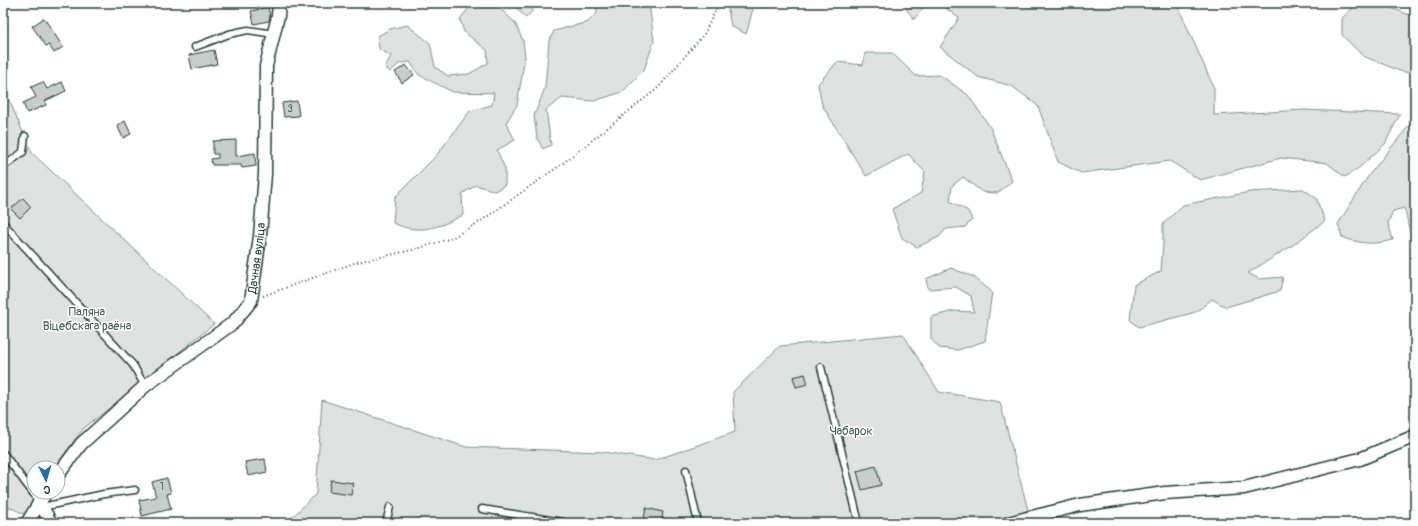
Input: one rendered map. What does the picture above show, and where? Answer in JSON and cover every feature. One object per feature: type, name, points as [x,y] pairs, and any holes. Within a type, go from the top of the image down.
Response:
[{"type":"street","name":"Дачная вуліца","points":[[66,465],[81,444],[145,386],[233,323],[251,301],[260,236],[265,174],[266,66],[274,34],[278,3]]},
{"type":"street","points":[[1008,523],[1080,505],[1165,493],[1244,488],[1360,459],[1415,436]]},
{"type":"street","points":[[27,523],[42,500]]},
{"type":"street","points":[[42,500],[51,523]]},
{"type":"lane","points":[[195,47],[229,34],[248,30],[274,34]]},
{"type":"lane","points":[[3,167],[23,152],[25,136]]},
{"type":"lane","points":[[3,223],[128,359],[145,386]]},
{"type":"lane","points":[[821,368],[860,523]]},
{"type":"lane","points":[[3,453],[26,481]]},
{"type":"lane","points":[[686,470],[698,523]]},
{"type":"lane","points":[[66,498],[135,490]]},
{"type":"lane","points":[[386,523],[390,507]]},
{"type":"lane","points":[[482,509],[569,523]]},
{"type":"path","points":[[251,301],[357,262],[413,250],[452,238],[481,221],[562,164],[658,88],[704,34],[719,3]]},
{"type":"green space","points":[[473,3],[504,3],[502,10],[515,23],[523,41],[525,57],[517,105],[506,123],[515,140],[497,150],[505,169],[505,185],[495,191],[476,185],[462,194],[463,215],[445,223],[420,229],[402,227],[393,223],[395,197],[436,156],[470,111],[492,105],[494,93],[453,92],[419,75],[410,62],[400,63],[390,72],[385,67],[391,56],[379,49],[378,36],[390,29],[407,25],[430,43],[435,67],[448,76],[469,74],[488,63],[487,50],[464,32],[460,19]]},
{"type":"green space","points":[[504,3],[525,3],[533,10],[526,18],[514,5]]},
{"type":"green space","points":[[596,3],[649,3],[654,41],[644,70],[622,92],[594,101],[562,98],[546,110],[551,145],[543,149],[537,138],[534,116],[545,88],[549,41],[554,31],[588,22],[597,13]]},
{"type":"green space","points":[[731,3],[756,3],[746,34],[731,26],[728,10]]},
{"type":"green space","points":[[911,3],[927,3],[914,19],[906,9]]},
{"type":"green space","points":[[927,3],[1180,3],[1180,11],[1214,88],[1214,115],[1305,110],[1400,114],[1385,144],[1360,167],[1345,177],[1327,163],[1281,158],[1200,180],[1170,161],[1081,173],[1058,162],[1038,106],[1012,86],[978,77],[940,47],[959,18],[944,7]]},
{"type":"green space","points":[[1357,4],[1381,4],[1415,17],[1415,74],[1400,71],[1363,56],[1342,35],[1342,18]]},
{"type":"green space","points":[[865,53],[892,53],[916,76],[940,75],[968,95],[990,127],[1012,181],[998,193],[982,192],[963,177],[952,186],[950,201],[968,211],[972,220],[965,227],[946,229],[939,237],[917,247],[902,238],[892,209],[921,193],[925,172],[908,154],[866,176],[822,105],[818,84],[837,62],[863,65]]},
{"type":"green space","name":"Паляна Віцебскага раёна","points":[[3,86],[32,153],[214,324],[83,429],[60,460],[26,460],[26,500],[48,500],[55,523],[20,523],[24,514],[3,504]]},
{"type":"green space","points":[[1415,118],[1415,240],[1410,232],[1404,208],[1393,211],[1388,223],[1393,240],[1380,243],[1367,243],[1342,237],[1338,224],[1369,175]]},
{"type":"green space","points":[[1303,189],[1316,198],[1325,221],[1293,245],[1248,273],[1259,279],[1283,277],[1280,291],[1226,307],[1212,299],[1196,312],[1139,327],[1130,320],[1134,285],[1161,271],[1163,224],[1183,205],[1250,192]]},
{"type":"green space","points":[[951,268],[974,277],[992,292],[985,341],[958,350],[939,348],[931,339],[931,317],[953,311],[974,312],[971,296],[956,287],[928,289],[926,279]]},
{"type":"green space","name":"Чабарок","points":[[903,334],[939,392],[1000,402],[1028,510],[996,523],[286,523],[316,494],[322,400],[466,447],[603,452],[655,460],[735,432],[733,392],[780,346]]},
{"type":"green space","points":[[3,514],[20,523],[3,523]]},
{"type":"building","points":[[268,7],[270,16],[269,21],[254,24],[251,11]]},
{"type":"building","points":[[44,18],[63,47],[54,53],[49,45],[46,46],[32,26]]},
{"type":"building","points":[[214,50],[217,64],[192,69],[189,55]]},
{"type":"building","points":[[406,65],[414,75],[402,83],[395,72]]},
{"type":"building","points":[[43,82],[47,89],[62,82],[66,91],[45,101],[46,105],[27,113],[23,103],[36,97],[31,87]]},
{"type":"building","points":[[297,101],[299,116],[284,117],[282,103]]},
{"type":"building","points":[[125,121],[131,134],[123,138],[117,125]]},
{"type":"building","points":[[236,140],[236,156],[255,153],[256,166],[242,168],[241,165],[212,165],[211,159],[218,158],[218,154],[213,154],[213,141]]},
{"type":"building","points":[[23,198],[31,207],[20,218],[11,209]]},
{"type":"building","points":[[805,374],[808,384],[796,387],[793,377]]},
{"type":"building","points":[[265,459],[267,472],[248,476],[245,462]]},
{"type":"building","points":[[876,466],[881,485],[862,490],[857,471]]},
{"type":"building","points":[[167,478],[171,493],[167,494],[171,509],[142,516],[139,500],[156,497],[152,482]]},
{"type":"building","points":[[331,480],[353,483],[351,495],[329,492]]},
{"type":"building","points":[[646,508],[663,512],[661,523],[643,523]]}]
